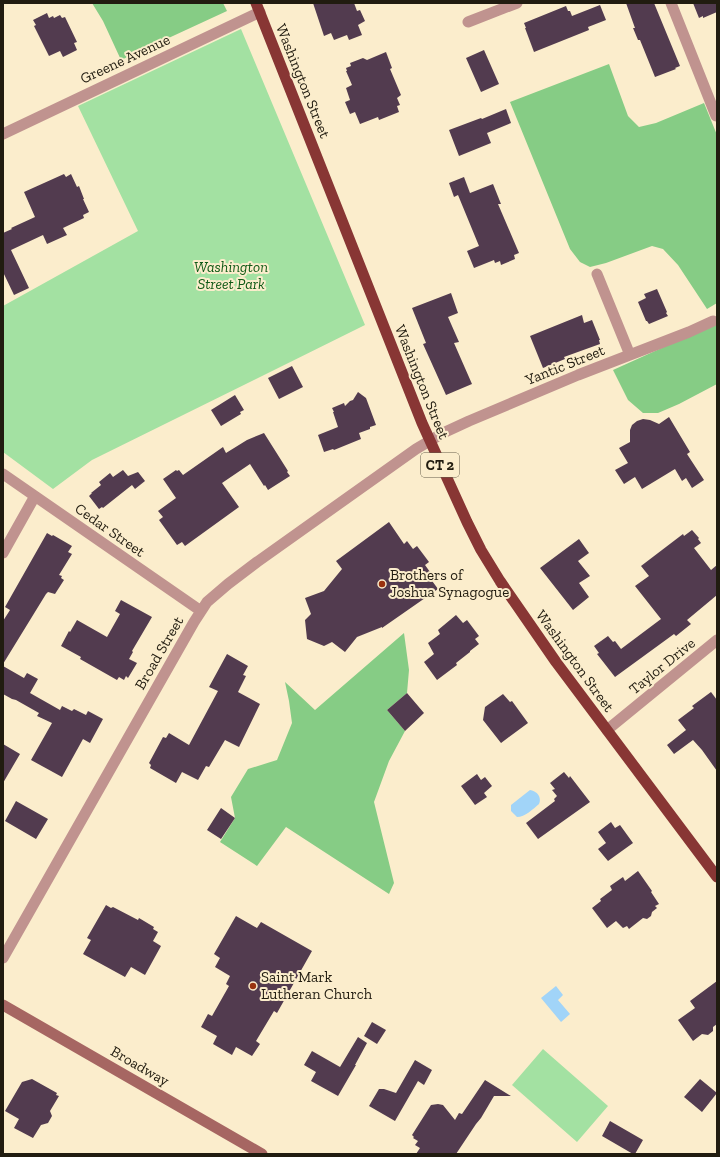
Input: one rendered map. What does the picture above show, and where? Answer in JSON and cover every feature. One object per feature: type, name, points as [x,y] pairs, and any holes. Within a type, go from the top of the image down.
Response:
[{"type":"highway","name":"Washington Street","points":[[258,7],[430,440],[467,522],[497,576],[548,650],[717,877]]},
{"type":"main road","name":"Broadway","points":[[3,1004],[262,1154]]},
{"type":"street","points":[[468,22],[517,3]]},
{"type":"street","points":[[671,3],[716,116]]},
{"type":"street","name":"Greene Avenue","points":[[3,134],[258,7]]},
{"type":"street","points":[[597,274],[630,355]]},
{"type":"street","name":"Yantic Street","points":[[430,440],[476,418],[578,375],[689,332],[713,321]]},
{"type":"street","name":"Broad Street","points":[[3,958],[201,611],[212,597],[257,562],[430,440]]},
{"type":"street","name":"Cedar Street","points":[[3,474],[201,611]]},
{"type":"street","points":[[3,553],[35,496]]},
{"type":"street","name":"Taylor Drive","points":[[607,730],[717,640]]},
{"type":"green space","points":[[92,3],[223,3],[227,11],[121,60],[103,21]]},
{"type":"green space","name":"Washington Street Park","points":[[241,29],[365,325],[92,460],[53,489],[3,452],[3,306],[138,231],[78,106]]},
{"type":"green space","points":[[609,64],[628,116],[639,127],[656,123],[704,103],[717,135],[717,303],[707,309],[678,265],[663,249],[652,246],[606,263],[590,267],[580,262],[570,249],[510,102]]},
{"type":"green space","points":[[717,323],[717,384],[658,413],[643,413],[628,400],[613,370]]},
{"type":"green space","points":[[404,633],[409,670],[407,693],[387,710],[405,731],[389,761],[374,802],[394,883],[389,894],[286,827],[257,866],[220,842],[235,818],[231,797],[248,769],[277,760],[292,723],[285,682],[315,710]]},
{"type":"green space","points":[[543,1049],[608,1106],[577,1142],[512,1085]]},
{"type":"water","points":[[530,790],[538,795],[540,799],[539,804],[526,814],[517,817],[511,811],[511,805]]},
{"type":"water","points":[[556,986],[563,995],[558,1000],[570,1014],[561,1022],[541,998]]},
{"type":"building","points":[[313,3],[354,3],[357,11],[360,10],[365,21],[358,25],[362,35],[349,40],[347,35],[334,40],[331,33],[324,36]]},
{"type":"building","points":[[626,3],[654,3],[680,66],[655,77],[640,40],[638,40],[633,28],[635,28]]},
{"type":"building","points":[[693,3],[717,3],[717,12],[703,18],[703,16],[699,18]]},
{"type":"building","points":[[600,5],[606,20],[588,27],[589,30],[534,52],[524,23],[566,6],[572,16]]},
{"type":"building","points":[[47,13],[49,18],[53,16],[54,18],[60,15],[62,18],[65,17],[77,42],[74,43],[77,50],[63,57],[60,51],[49,56],[34,26],[36,25],[33,20]]},
{"type":"building","points":[[484,50],[499,84],[481,92],[466,58]]},
{"type":"building","points":[[386,52],[392,68],[390,69],[401,95],[397,98],[400,105],[397,106],[399,112],[379,120],[378,117],[360,124],[355,112],[350,114],[345,102],[350,100],[346,88],[352,85],[346,68],[351,66],[350,63],[363,58],[367,60]]},
{"type":"building","points":[[506,109],[511,123],[487,133],[491,143],[459,156],[449,130]]},
{"type":"building","points":[[64,174],[66,177],[71,174],[77,187],[79,186],[89,212],[83,215],[84,218],[63,228],[67,235],[47,244],[43,235],[11,250],[29,288],[14,295],[3,272],[3,233],[35,217],[24,192]]},
{"type":"building","points":[[464,177],[470,193],[493,184],[501,204],[498,204],[519,253],[514,255],[515,259],[501,265],[500,261],[495,263],[494,260],[474,268],[467,251],[479,246],[458,195],[454,197],[449,183]]},
{"type":"building","points":[[657,289],[668,316],[649,324],[646,321],[638,302],[646,298],[644,294]]},
{"type":"building","points":[[451,293],[458,313],[448,317],[459,342],[454,343],[472,384],[446,395],[423,344],[426,343],[412,308]]},
{"type":"building","points":[[582,315],[584,323],[592,320],[600,340],[600,344],[564,357],[565,359],[543,368],[530,336]]},
{"type":"building","points":[[292,366],[303,387],[279,399],[268,378]]},
{"type":"building","points":[[358,392],[366,398],[376,425],[359,433],[361,439],[334,450],[324,452],[318,435],[338,427],[332,408],[344,403],[345,406],[353,400]]},
{"type":"building","points":[[235,395],[244,410],[240,412],[241,414],[221,426],[211,410]]},
{"type":"building","points":[[669,417],[690,452],[687,454],[704,480],[692,488],[686,478],[682,481],[675,469],[642,489],[635,477],[624,484],[615,470],[628,463],[619,448],[630,442],[630,430],[632,425],[643,419],[659,424]]},
{"type":"building","points":[[264,433],[290,476],[268,490],[250,464],[222,483],[239,507],[185,546],[182,542],[177,545],[159,520],[163,517],[158,511],[176,498],[163,479],[176,470],[179,470],[183,475],[223,447],[226,453],[247,440]]},
{"type":"building","points":[[123,470],[128,476],[138,472],[145,481],[135,489],[132,485],[103,508],[102,507],[99,509],[89,496],[101,485],[99,482],[110,473],[113,477]]},
{"type":"building","name":"Brothers of Joshua Synagogue","points":[[389,522],[404,544],[407,541],[413,549],[417,546],[429,562],[425,565],[430,572],[427,574],[438,589],[382,628],[357,637],[345,652],[332,642],[324,646],[307,639],[305,620],[311,614],[305,598],[324,591],[342,569],[336,561]]},
{"type":"building","points":[[692,530],[699,538],[698,539],[701,543],[694,548],[711,570],[717,565],[717,595],[687,620],[691,624],[676,636],[674,634],[615,677],[597,654],[599,653],[594,646],[608,636],[613,642],[615,641],[621,649],[661,619],[635,586],[649,576],[641,566],[683,534],[684,536]]},
{"type":"building","points":[[47,533],[72,546],[68,552],[72,554],[59,575],[62,576],[61,578],[64,580],[55,594],[48,592],[46,594],[3,664],[3,621],[10,610],[5,607]]},
{"type":"building","points":[[579,539],[589,553],[578,561],[590,576],[579,583],[589,597],[573,610],[540,568]]},
{"type":"building","points":[[121,600],[152,617],[132,651],[133,652],[129,659],[137,663],[128,678],[126,676],[124,680],[119,677],[117,680],[80,659],[81,657],[61,646],[77,620],[107,637],[120,614],[115,611]]},
{"type":"building","points":[[456,615],[463,623],[467,620],[479,636],[475,639],[479,644],[456,663],[457,665],[437,680],[424,662],[434,654],[428,643],[440,634],[438,630]]},
{"type":"building","points":[[227,654],[248,666],[243,675],[246,676],[238,692],[260,704],[239,747],[225,740],[209,767],[206,766],[198,780],[182,772],[176,783],[150,768],[151,765],[149,763],[163,737],[166,738],[169,733],[189,745],[218,691],[209,687]]},
{"type":"building","points":[[3,666],[24,678],[27,673],[38,679],[30,693],[60,710],[62,706],[72,711],[74,709],[86,715],[88,711],[103,719],[90,743],[83,739],[62,777],[31,760],[52,723],[37,716],[39,713],[3,694]]},
{"type":"building","points":[[711,692],[717,700],[717,771],[693,740],[674,754],[667,745],[686,730],[678,720],[694,708],[692,706]]},
{"type":"building","points":[[407,693],[424,713],[405,731],[387,710]]},
{"type":"building","points":[[503,694],[510,702],[512,701],[528,723],[501,743],[483,720],[485,707]]},
{"type":"building","points":[[3,744],[20,754],[3,783]]},
{"type":"building","points":[[564,772],[569,778],[570,776],[590,802],[538,839],[526,823],[555,801],[554,799],[557,796],[552,790],[555,789],[550,783]]},
{"type":"building","points":[[477,774],[481,780],[485,777],[492,786],[484,793],[487,797],[475,805],[461,786]]},
{"type":"building","points":[[16,801],[48,819],[36,839],[5,821]]},
{"type":"building","points":[[221,808],[235,818],[221,839],[207,830]]},
{"type":"building","points":[[611,822],[615,828],[620,825],[633,843],[608,861],[598,849],[606,843],[598,832]]},
{"type":"building","points":[[638,871],[659,904],[655,906],[657,908],[647,919],[643,918],[629,929],[627,926],[623,928],[616,921],[607,928],[592,908],[601,901],[600,899],[612,890],[610,886],[623,877],[625,881]]},
{"type":"building","points":[[106,905],[138,920],[139,918],[154,927],[153,929],[158,932],[153,941],[161,946],[145,975],[131,967],[125,977],[83,954],[91,940],[87,938]]},
{"type":"building","name":"Saint Mark Lutheran Church","points":[[236,916],[257,928],[261,922],[312,951],[277,1013],[274,1011],[256,1041],[260,1044],[252,1056],[236,1047],[232,1055],[213,1044],[217,1036],[201,1027],[208,1014],[212,1016],[229,986],[226,984],[230,976],[215,967],[220,958],[214,954]]},
{"type":"building","points":[[717,981],[717,1024],[713,1027],[713,1031],[708,1035],[702,1034],[693,1041],[678,1020],[695,1008],[690,1001]]},
{"type":"building","points":[[372,1022],[386,1030],[377,1044],[364,1036]]},
{"type":"building","points":[[358,1037],[367,1043],[338,1096],[311,1081],[316,1072],[304,1065],[312,1051],[340,1067]]},
{"type":"building","points":[[415,1060],[432,1070],[424,1085],[418,1081],[395,1121],[369,1106],[379,1089],[396,1093]]},
{"type":"building","points":[[32,1079],[57,1093],[56,1095],[59,1096],[50,1111],[52,1116],[48,1123],[41,1125],[33,1138],[14,1128],[19,1119],[5,1111],[22,1082]]},
{"type":"building","points":[[700,1079],[717,1093],[702,1112],[684,1097]]},
{"type":"building","points":[[485,1080],[511,1096],[494,1096],[456,1154],[416,1154],[420,1148],[415,1145],[418,1141],[413,1138],[414,1137],[412,1135],[431,1105],[443,1105],[455,1120],[459,1113],[462,1114]]},
{"type":"building","points":[[610,1121],[643,1140],[635,1154],[602,1136]]},
{"type":"place","name":"Brothers of Joshua Synagogue","points":[[382,584]]},
{"type":"place","name":"Saint Mark Lutheran Church","points":[[253,986]]}]
